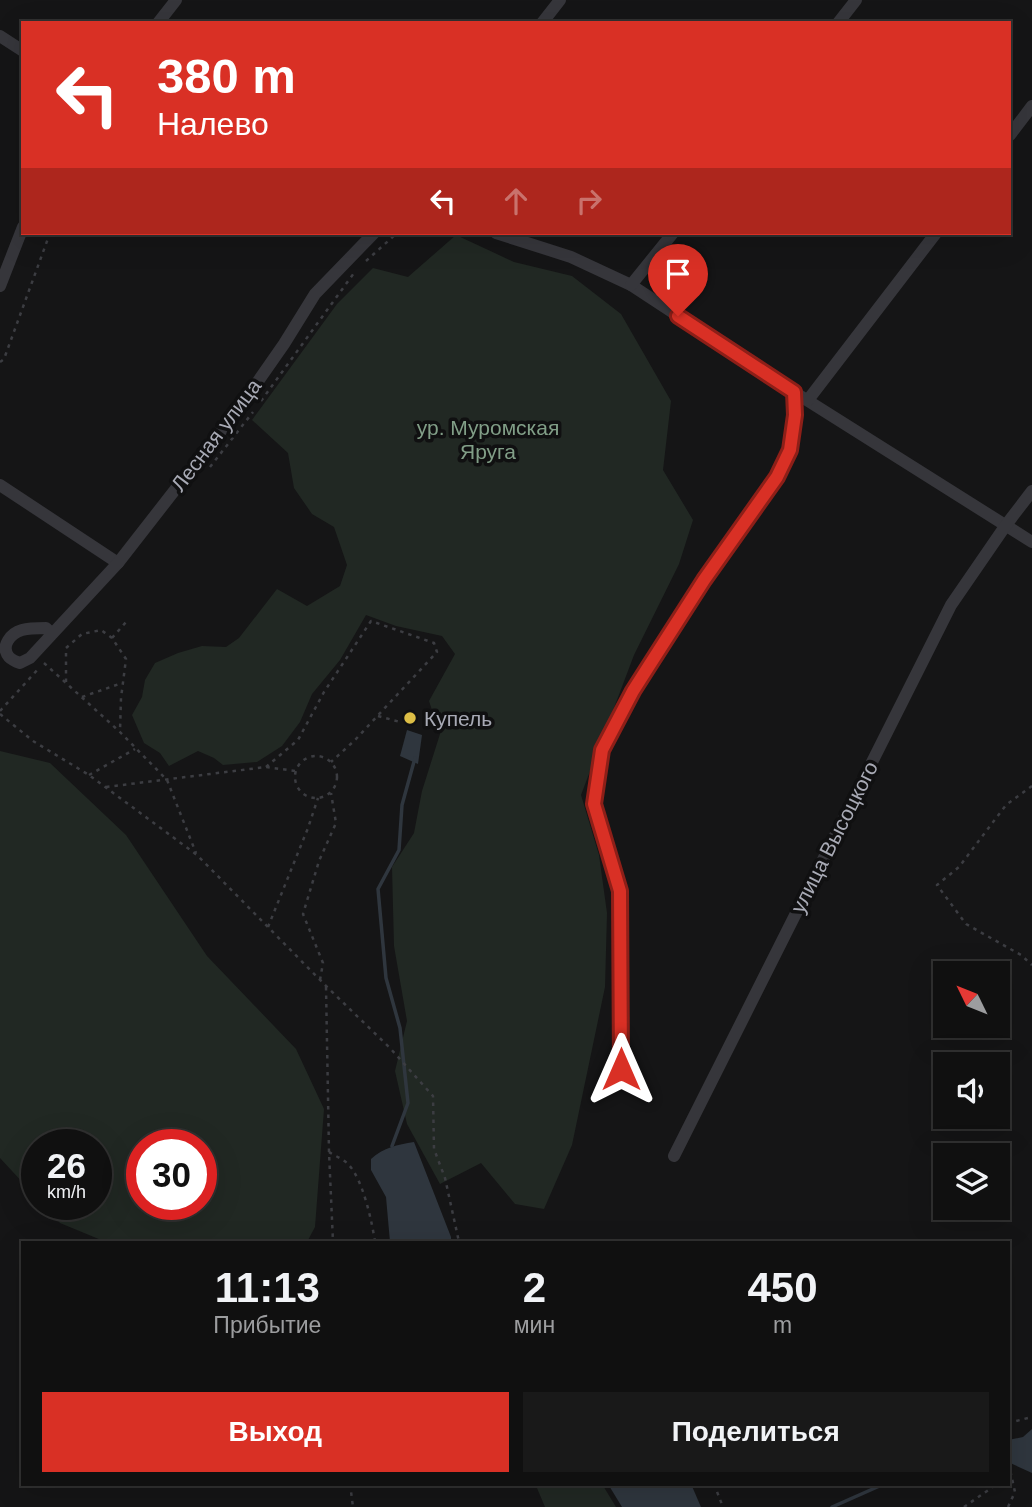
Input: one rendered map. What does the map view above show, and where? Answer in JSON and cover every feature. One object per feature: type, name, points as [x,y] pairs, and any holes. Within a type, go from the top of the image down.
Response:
[{"type":"street","points":[[160,21],[176,0]]},
{"type":"street","points":[[543,21],[559,0]]},
{"type":"street","points":[[840,21],[856,0]]},
{"type":"street","points":[[0,36],[21,50]]},
{"type":"street","points":[[1011,134],[1032,106]]},
{"type":"street","points":[[0,286],[21,232]]},
{"type":"street","name":"Лесная улица","points":[[52,634],[118,563],[245,400],[315,294],[369,235]]},
{"type":"street","points":[[502,235],[571,257],[631,285],[794,392],[1032,542]]},
{"type":"street","points":[[631,285],[671,235]]},
{"type":"street","points":[[808,400],[934,235]]},
{"type":"street","points":[[621,1069],[620,891],[594,804],[602,750],[633,691],[704,580],[777,477],[790,450],[795,415],[794,392]]},
{"type":"street","points":[[0,485],[118,563]]},
{"type":"street","name":"улица Высоцкого","points":[[674,1156],[951,605],[1032,491]]},
{"type":"path","points":[[0,362],[4,359],[49,235]]},
{"type":"path","points":[[266,767],[298,740],[324,692],[371,621],[433,643],[437,652],[331,762]]},
{"type":"path","points":[[111,638],[126,622]]},
{"type":"path","points":[[66,682],[66,648],[82,634],[101,631],[111,638],[126,659],[120,732]]},
{"type":"path","points":[[197,855],[167,780],[120,732],[44,663],[0,713],[33,741],[89,775],[197,855],[390,1048],[433,1096],[434,1149],[444,1178],[459,1241]]},
{"type":"path","points":[[82,696],[123,683]]},
{"type":"path","points":[[378,716],[400,722]]},
{"type":"path","points":[[89,775],[136,748]]},
{"type":"path","points":[[310,756],[321,756],[331,762],[337,771],[337,783],[331,793],[321,798],[310,798],[300,793],[295,783],[295,771],[300,762],[310,756]]},
{"type":"path","points":[[106,787],[266,767],[295,771]]},
{"type":"path","points":[[1032,786],[1006,805],[959,867],[937,885],[966,925],[1032,965]]},
{"type":"path","points":[[320,980],[323,963],[303,914],[319,861],[335,823],[331,793]]},
{"type":"path","points":[[268,927],[308,828],[317,798]]},
{"type":"path","points":[[326,986],[333,1241]]},
{"type":"path","points":[[329,1152],[348,1164],[360,1185],[372,1220],[375,1241]]},
{"type":"path","points":[[1010,1422],[1032,1417]]},
{"type":"path","points":[[1008,1507],[1015,1492],[1010,1477]]},
{"type":"path","points":[[350,1486],[353,1507]]},
{"type":"path","points":[[715,1486],[723,1507]]},
{"type":"path","points":[[964,1507],[994,1486]]},
{"type":"green space","name":"ур. Муромская Яруга","points":[[456,235],[514,262],[572,276],[621,314],[671,401],[663,470],[693,520],[679,564],[634,655],[581,795],[599,855],[607,913],[605,987],[572,1145],[544,1209],[515,1204],[481,1163],[440,1184],[407,1124],[395,1071],[407,1021],[394,946],[392,867],[414,833],[422,791],[440,734],[429,701],[455,654],[442,636],[396,626],[366,615],[340,660],[312,694],[300,722],[282,746],[257,762],[223,765],[198,751],[169,766],[160,753],[144,743],[132,715],[142,697],[145,680],[155,663],[202,646],[226,647],[239,638],[277,589],[307,606],[340,586],[347,565],[334,527],[312,514],[294,488],[288,453],[252,420],[337,304],[373,268],[408,277]]},
{"type":"green space","points":[[0,751],[50,763],[126,835],[207,956],[296,1049],[324,1109],[315,1227],[308,1241],[104,1241],[57,1220],[112,1220],[112,1129],[21,1129],[21,1181],[0,1158]]},
{"type":"green space","points":[[531,1486],[603,1486],[616,1507],[545,1507],[537,1488]]},
{"type":"shaded area","points":[[407,730],[422,735],[418,764],[400,756]]},
{"type":"shaded area","points":[[414,1142],[451,1241],[390,1241],[386,1197],[371,1170],[371,1159],[396,1146]]},
{"type":"shaded area","points":[[1032,1429],[1032,1473],[1010,1463],[1010,1440],[1023,1437]]},
{"type":"shaded area","points":[[609,1486],[692,1486],[701,1507],[622,1507]]},
{"type":"waterway","points":[[392,1146],[408,1103],[400,1028],[386,978],[378,889],[399,850],[402,805],[415,758]]},
{"type":"waterway","points":[[832,1507],[879,1486]]},
{"type":"place","name":"Купель","points":[[410,718]]},
{"type":"route","points":[[621,1069],[620,891],[594,804],[602,750],[633,691],[704,580],[777,477],[790,450],[795,415],[794,392],[678,316]]}]
